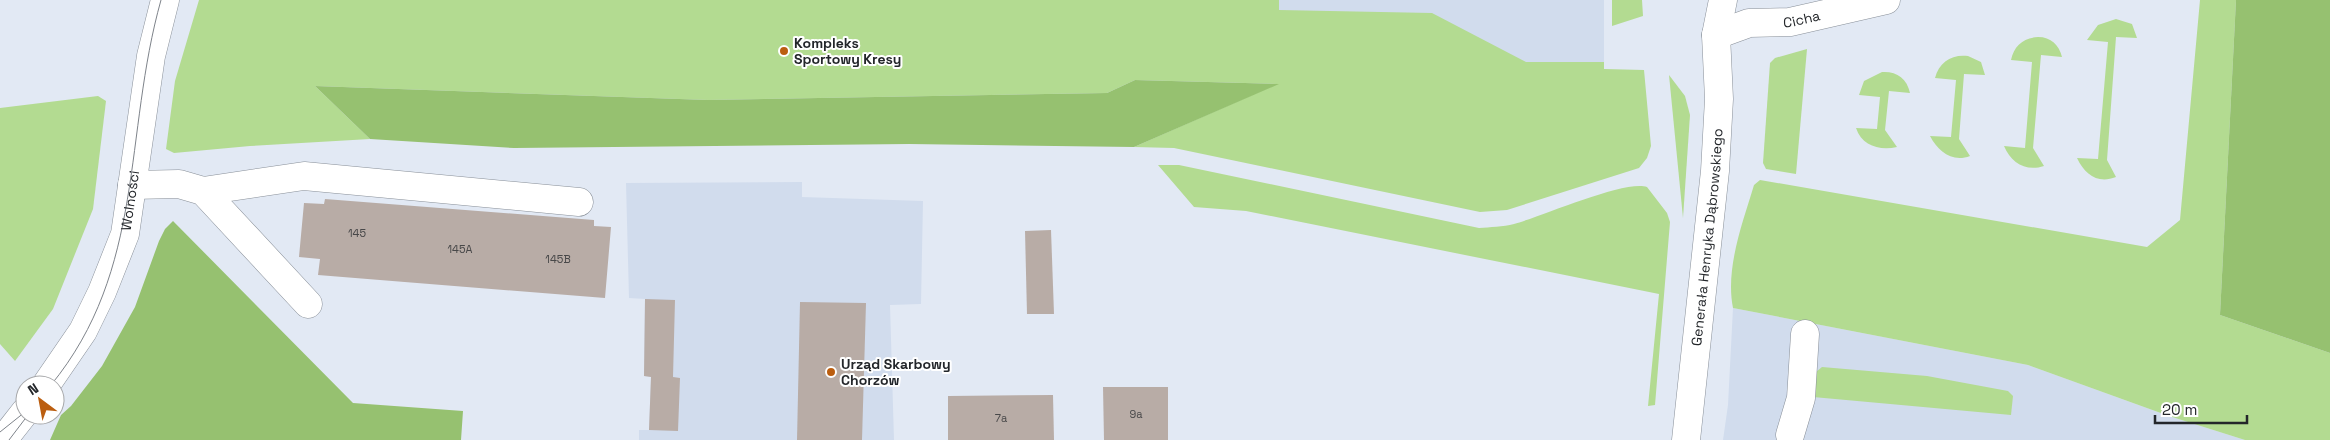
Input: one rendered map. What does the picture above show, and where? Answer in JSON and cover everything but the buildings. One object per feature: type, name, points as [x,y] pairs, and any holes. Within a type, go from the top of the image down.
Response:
[{"type":"street","name":"Wolności","points":[[53,375],[83,331],[102,292],[125,234],[151,56],[165,0]]},
{"type":"street","name":"Generała Henryka Dąbrowskiego","points":[[1702,0],[1716,35]]},
{"type":"street","name":"Generała Henryka Dąbrowskiego","points":[[1686,440],[1718,123],[1716,35],[1723,0]]},
{"type":"street","name":"Cicha","points":[[1716,35],[1749,23],[1790,22],[1886,0]]},
{"type":"street","points":[[132,185],[179,184],[203,191],[304,176],[578,202]]},
{"type":"street","points":[[203,191],[308,304]]},
{"type":"street","points":[[1790,434],[1801,398],[1806,334]]},
{"type":"street","points":[[3,440],[15,425]]},
{"type":"shaded area","points":[[1279,0],[1604,0],[1604,62],[1278,62]]},
{"type":"shaded area","points":[[802,182],[802,197],[923,201],[921,304],[890,305],[894,440],[639,440],[639,430],[649,430],[651,377],[644,376],[645,299],[629,298],[626,183]]},
{"type":"shaded area","points":[[1733,308],[2028,365],[2169,416],[2245,440],[1723,440],[1728,405]]},
{"type":"green space","points":[[199,0],[1279,0],[1279,10],[1432,13],[1526,62],[1604,62],[1604,69],[1644,70],[1651,146],[1647,158],[1639,168],[1507,210],[1480,212],[1174,148],[1134,147],[1277,84],[1135,80],[1107,93],[708,100],[315,86],[370,139],[250,146],[174,153],[166,149],[175,81]]},
{"type":"green space","points":[[1612,0],[1642,0],[1643,16],[1612,26]]},
{"type":"green space","points":[[2200,0],[2236,0],[2220,315],[2330,353],[2330,440],[2245,440],[2169,416],[2028,365],[1733,308],[1731,277],[1736,245],[1754,185],[1760,180],[2147,247],[2180,220]]},
{"type":"green space","points":[[2236,0],[2330,0],[2330,353],[2220,315]]},
{"type":"green space","points":[[2116,19],[2132,24],[2137,38],[2116,37],[2107,160],[2116,177],[2098,179],[2084,169],[2077,158],[2098,159],[2108,42],[2087,40],[2098,25]]},
{"type":"green space","points":[[2047,38],[2054,42],[2062,57],[2041,55],[2033,148],[2044,166],[2031,168],[2020,165],[2015,161],[2004,146],[2025,148],[2032,62],[2011,60],[2014,51],[2020,44],[2028,39]]},
{"type":"green space","points":[[1807,49],[1796,174],[1766,169],[1763,163],[1770,63],[1775,58]]},
{"type":"green space","points":[[1957,56],[1968,56],[1981,62],[1985,75],[1964,74],[1959,139],[1970,156],[1957,158],[1941,151],[1930,136],[1951,137],[1956,80],[1935,78],[1943,63],[1947,60]]},
{"type":"green space","points":[[1882,72],[1900,76],[1909,88],[1910,93],[1889,91],[1885,130],[1897,147],[1891,148],[1872,146],[1863,139],[1856,128],[1877,129],[1880,97],[1859,95],[1864,81]]},
{"type":"green space","points":[[1669,75],[1685,96],[1690,115],[1683,218]]},
{"type":"green space","points":[[1135,80],[1279,84],[1134,147],[909,144],[514,148],[370,139],[315,86],[708,100],[1107,93]]},
{"type":"green space","points":[[98,96],[106,101],[93,209],[53,309],[15,361],[0,344],[0,108]]},
{"type":"green space","points":[[1158,165],[1179,165],[1479,228],[1514,224],[1621,188],[1647,187],[1667,213],[1670,222],[1655,405],[1648,406],[1659,294],[1246,211],[1194,207]]},
{"type":"green space","points":[[173,221],[353,403],[463,411],[461,440],[50,440],[57,425],[65,425],[65,411],[102,366],[135,307],[165,229]]},
{"type":"green space","points":[[1822,367],[1927,376],[2008,391],[2013,396],[2011,415],[1813,397],[1816,372]]},
{"type":"tram line","points":[[58,375],[81,341],[103,295],[118,248],[149,51],[161,0]]},
{"type":"tram line","points":[[0,432],[15,420]]},
{"type":"tram line","points":[[9,440],[20,425]]},
{"type":"place","name":"Kompleks Sportowy Kresy","points":[[784,51]]},
{"type":"place","name":"Urząd Skarbowy Chorzów","points":[[831,372]]}]
